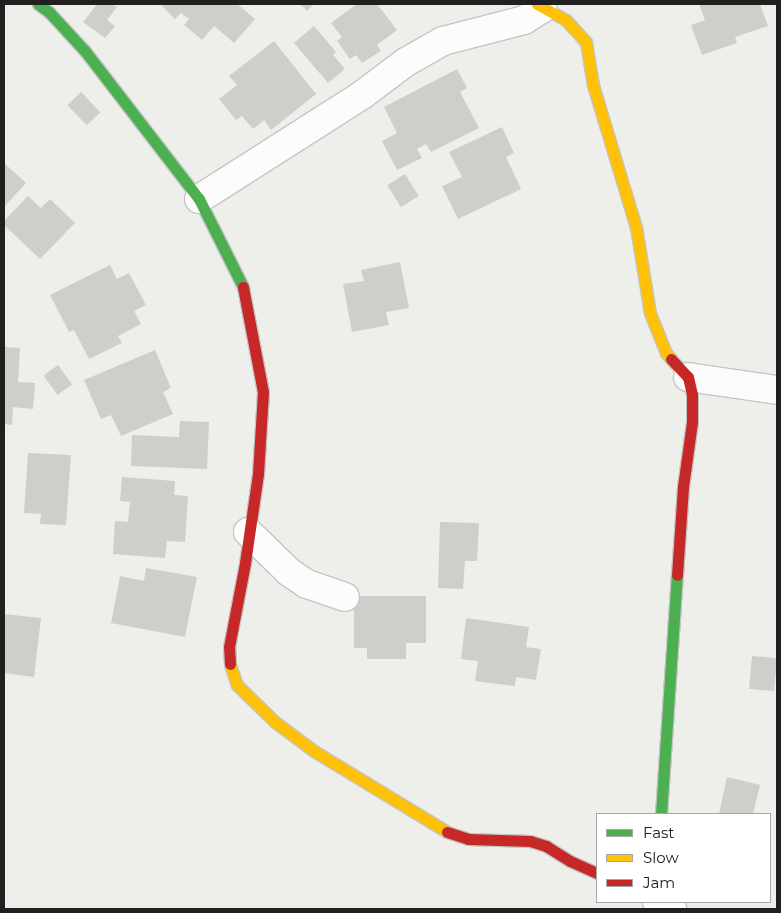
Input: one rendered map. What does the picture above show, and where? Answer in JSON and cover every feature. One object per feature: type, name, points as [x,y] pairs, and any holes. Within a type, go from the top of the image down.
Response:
[{"type":"street","points":[[38,4],[49,12],[85,51],[199,200],[242,286],[260,365],[263,392],[258,474],[248,532],[245,563],[229,647],[230,665],[237,685],[275,722],[314,751],[452,835],[468,839],[530,841],[546,846],[570,861],[596,872]]},
{"type":"street","points":[[199,200],[362,95],[406,62],[443,41],[524,20],[540,6],[566,20],[586,42],[593,85],[636,227],[650,313],[666,353],[688,377],[692,395],[692,422],[682,487],[662,813]]},
{"type":"street","points":[[688,377],[777,390]]},
{"type":"street","points":[[248,532],[289,572],[307,584],[345,596]]},
{"type":"street","points":[[659,903],[672,909]]},
{"type":"building","points":[[97,4],[112,4],[117,7],[107,20],[115,26],[105,38],[83,22]]},
{"type":"building","points":[[160,4],[237,4],[255,19],[234,43],[214,26],[202,40],[184,25],[189,19],[181,13],[175,19]]},
{"type":"building","points":[[300,4],[314,4],[307,11]]},
{"type":"building","points":[[357,4],[377,4],[397,30],[377,45],[381,51],[362,63],[356,55],[350,59],[337,41],[342,37],[331,23]]},
{"type":"building","points":[[699,4],[760,4],[768,26],[735,37],[737,43],[702,55],[691,25],[705,20]]},
{"type":"building","points":[[314,26],[336,52],[333,55],[345,69],[328,83],[294,43]]},
{"type":"building","points":[[274,41],[316,94],[271,130],[264,120],[253,129],[242,116],[236,120],[219,99],[237,85],[229,76]]},
{"type":"building","points":[[457,69],[467,88],[460,92],[479,128],[431,152],[426,144],[417,149],[422,158],[397,170],[382,141],[397,133],[384,107]]},
{"type":"building","points":[[81,92],[100,112],[87,125],[67,105]]},
{"type":"building","points":[[502,127],[514,153],[506,157],[521,189],[458,219],[442,186],[462,177],[449,152]]},
{"type":"building","points":[[4,163],[26,183],[4,207]]},
{"type":"building","points":[[405,174],[419,196],[401,207],[387,185]]},
{"type":"building","points":[[28,196],[41,208],[50,199],[75,223],[40,259],[4,225],[4,221]]},
{"type":"building","points":[[400,262],[409,308],[386,312],[389,325],[352,332],[343,284],[364,281],[361,270]]},
{"type":"building","points":[[110,265],[117,279],[129,273],[146,305],[134,311],[141,324],[118,336],[122,343],[89,359],[74,330],[69,332],[50,295]]},
{"type":"building","points":[[4,347],[20,348],[18,382],[35,383],[33,409],[13,407],[12,425],[4,424]]},
{"type":"building","points":[[155,350],[171,388],[163,392],[173,414],[121,436],[111,415],[101,419],[84,380]]},
{"type":"building","points":[[58,365],[72,384],[58,395],[43,376]]},
{"type":"building","points":[[180,421],[209,422],[207,469],[131,466],[132,435],[179,437]]},
{"type":"building","points":[[28,453],[71,455],[66,525],[40,524],[41,514],[24,513]]},
{"type":"building","points":[[122,477],[175,481],[174,495],[188,496],[185,542],[167,541],[165,558],[113,554],[115,521],[128,522],[130,502],[120,501]]},
{"type":"building","points":[[440,522],[479,523],[477,561],[465,561],[463,589],[438,588]]},
{"type":"building","points":[[146,568],[197,577],[185,637],[111,623],[120,576],[144,581]]},
{"type":"building","points":[[354,596],[426,596],[426,643],[406,643],[406,659],[367,659],[367,648],[354,648]]},
{"type":"building","points":[[4,614],[41,618],[34,677],[4,673]]},
{"type":"building","points":[[466,618],[529,627],[526,647],[541,649],[536,680],[516,677],[515,686],[475,681],[478,661],[461,659]]},
{"type":"building","points":[[752,656],[777,658],[774,691],[749,689]]},
{"type":"building","points":[[727,777],[760,785],[753,813],[719,813]]},
{"type":"traffic: fast","points":[[38,4],[49,12],[85,51],[199,199],[243,287]]},
{"type":"traffic: fast","points":[[661,813],[677,575]]},
{"type":"traffic: slow","points":[[537,4],[566,20],[586,42],[593,85],[636,227],[650,313],[666,353],[671,359]]},
{"type":"traffic: slow","points":[[230,664],[237,685],[275,722],[314,751],[447,832]]},
{"type":"traffic: jam","points":[[230,664],[229,647],[245,563],[258,474],[263,392],[243,287]]},
{"type":"traffic: jam","points":[[671,359],[688,377],[692,395],[692,422],[683,487],[677,575]]},
{"type":"traffic: jam","points":[[447,832],[468,839],[530,841],[546,846],[570,861],[596,873]]}]
